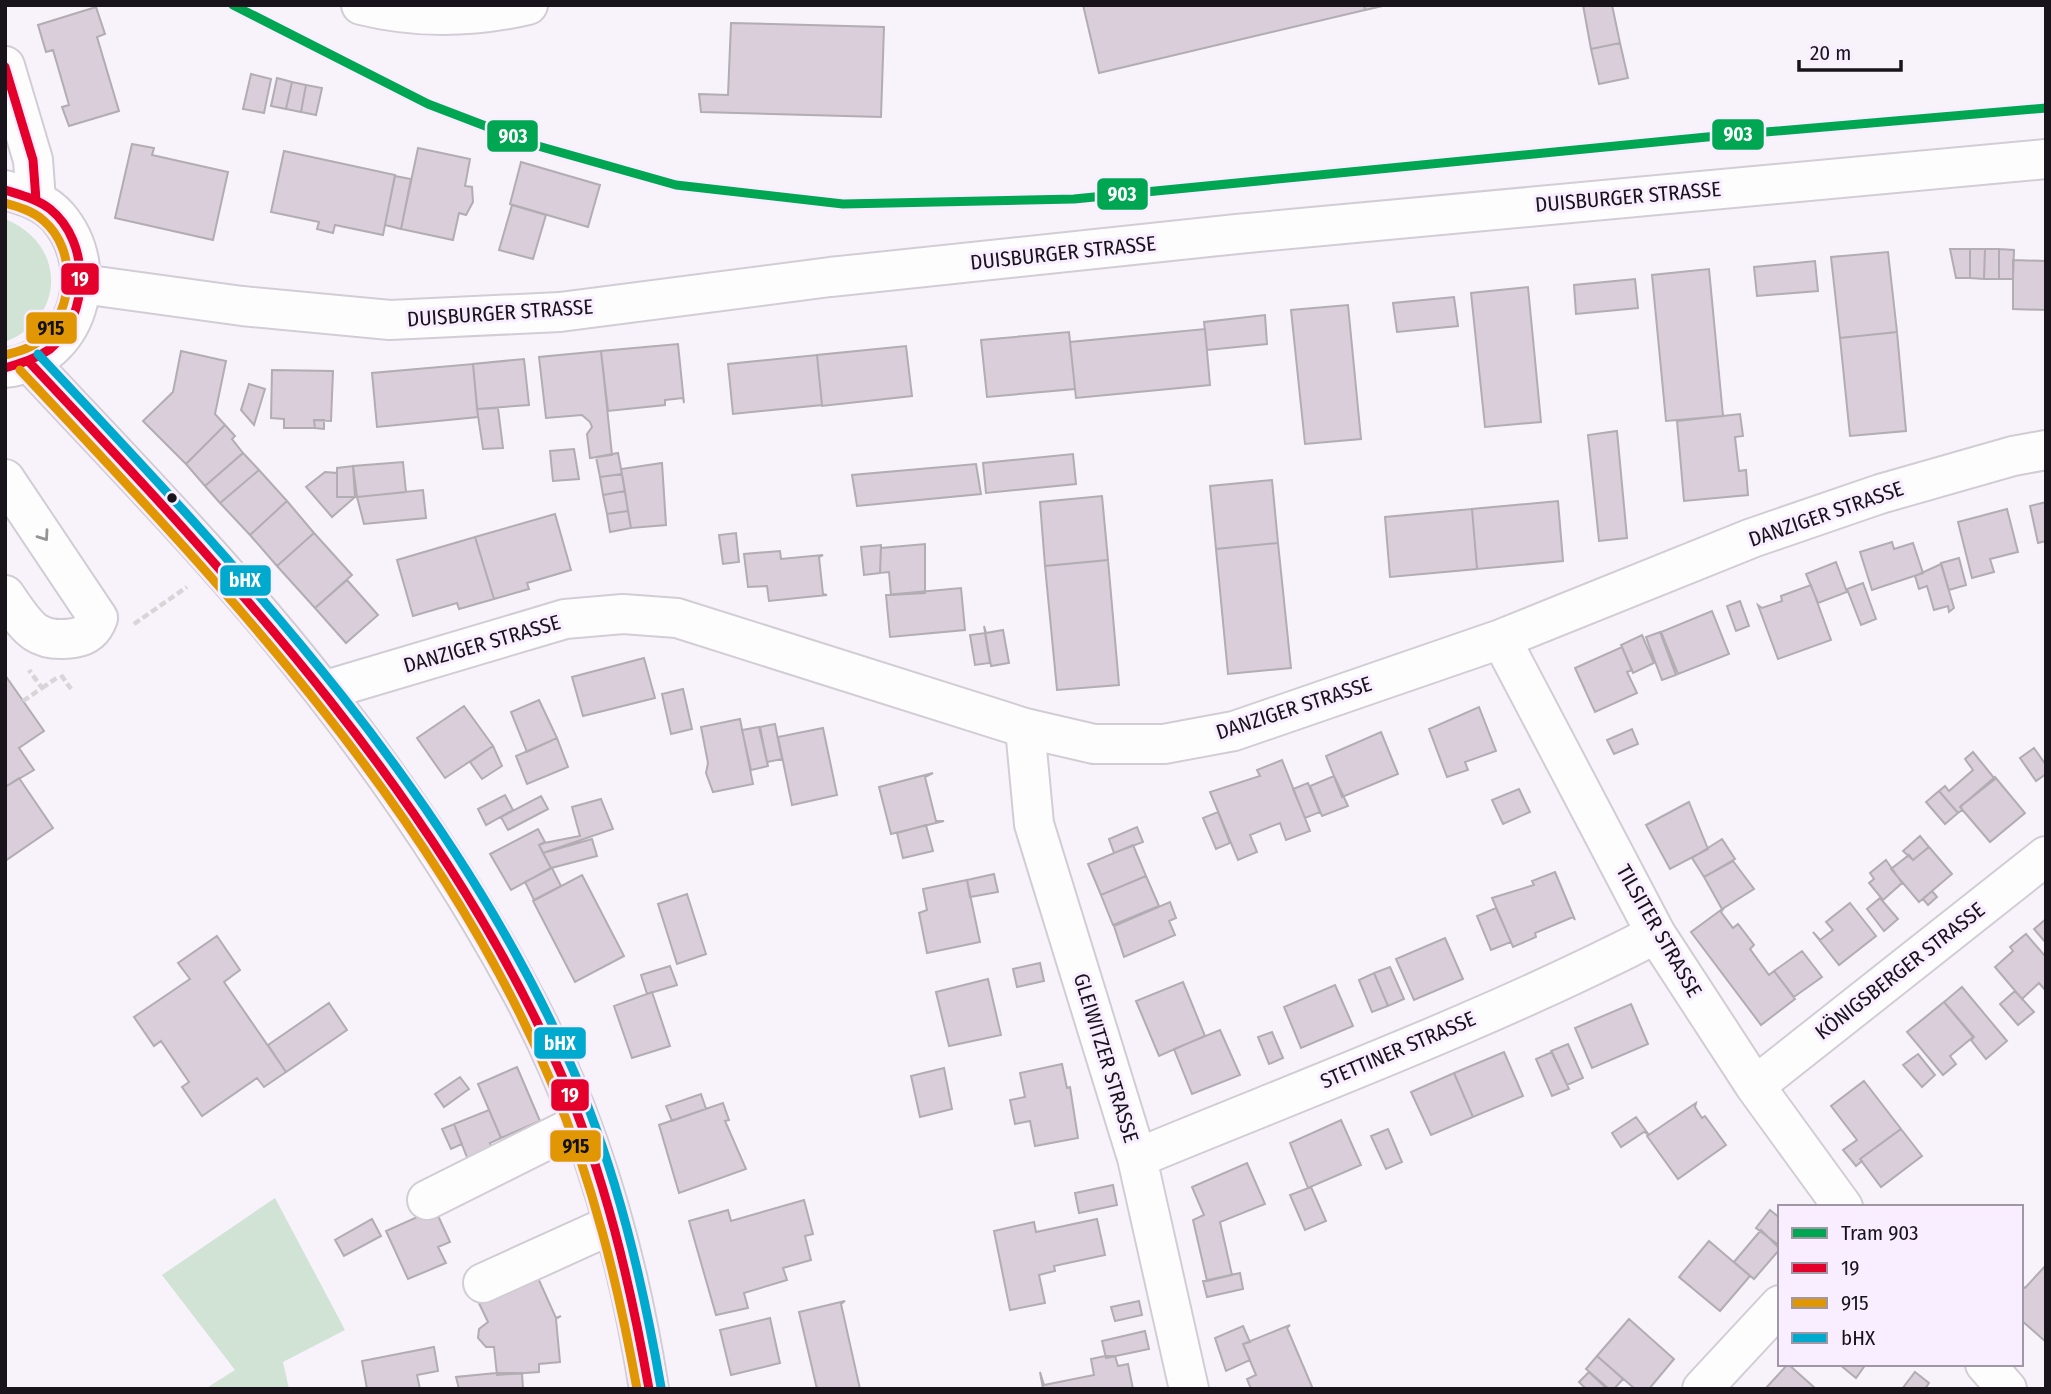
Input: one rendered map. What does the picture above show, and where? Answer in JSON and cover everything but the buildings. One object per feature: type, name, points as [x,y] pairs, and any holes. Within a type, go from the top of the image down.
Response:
[{"type":"street","points":[[361,5],[396,14],[464,16],[527,5]]},
{"type":"street","points":[[5,66],[33,160],[21,195],[56,215],[71,235],[80,259],[82,284],[72,322],[60,338],[17,365],[199,545],[323,691],[432,844],[517,984],[579,1124],[613,1224],[638,1317],[649,1389]]},
{"type":"street","name":"DUISBURGER STRASSE","points":[[82,284],[242,306],[390,320],[560,312],[830,277],[1237,234],[2046,159]]},
{"type":"street","name":"DANZIGER STRASSE","points":[[323,691],[565,618],[623,614],[677,618],[1025,729],[1094,744],[1164,744],[1234,731],[1501,639],[1752,538],[1880,494],[2014,456],[2046,450]]},
{"type":"street","points":[[5,479],[98,618],[93,630],[79,637],[43,638],[28,627],[5,595]]},
{"type":"street","name":"TILSITER STRASSE","points":[[1501,639],[1656,934],[1755,1086],[1842,1205]]},
{"type":"street","name":"GLEIWITZER STRASSE","points":[[1025,729],[1034,824],[1137,1158],[1189,1389]]},
{"type":"street","name":"KÖNIGSBERGER STRASSE","points":[[1755,1086],[2046,856]]},
{"type":"street","name":"STETTINER STRASSE","points":[[1137,1158],[1595,966],[1656,934]]},
{"type":"street","points":[[428,1200],[579,1124]]},
{"type":"street","points":[[483,1283],[613,1224]]},
{"type":"street","points":[[1702,1389],[1778,1307]]},
{"type":"street","points":[[1987,1366],[2007,1389]]},
{"type":"path","points":[[61,675],[71,689]]},
{"type":"green space","points":[[5,219],[25,230],[39,245],[48,262],[51,280],[48,299],[40,316],[25,331],[5,342]]},
{"type":"green space","points":[[275,1198],[345,1330],[283,1362],[289,1389],[205,1389],[235,1370],[162,1275]]},
{"type":"tram line","name":"903","points":[[233,5],[428,104],[538,146],[676,185],[843,204],[1074,199],[1707,137],[2046,108]]},
{"type":"transit line","name":"19","points":[[5,67],[33,160],[36,200]]},
{"type":"transit line","name":"19","points":[[5,190],[40,203],[63,223],[73,240],[79,259],[80,279],[73,318],[63,335],[45,352],[5,368]]},
{"type":"transit line","name":"915","points":[[5,203],[35,215],[55,233],[62,247],[68,279],[66,295],[54,325],[40,341],[5,355]]},
{"type":"transit line","name":"bHX","points":[[38,354],[266,603],[338,690],[405,780],[468,873],[525,970],[574,1072],[589,1110],[626,1227],[661,1387]]},
{"type":"transit line","name":"19","points":[[29,362],[181,526],[327,696],[394,786],[457,878],[513,975],[562,1076],[577,1114],[614,1230],[649,1389]]},
{"type":"transit line","name":"915","points":[[20,370],[171,533],[318,704],[386,794],[449,887],[505,984],[567,1121],[603,1234],[637,1389]]}]
